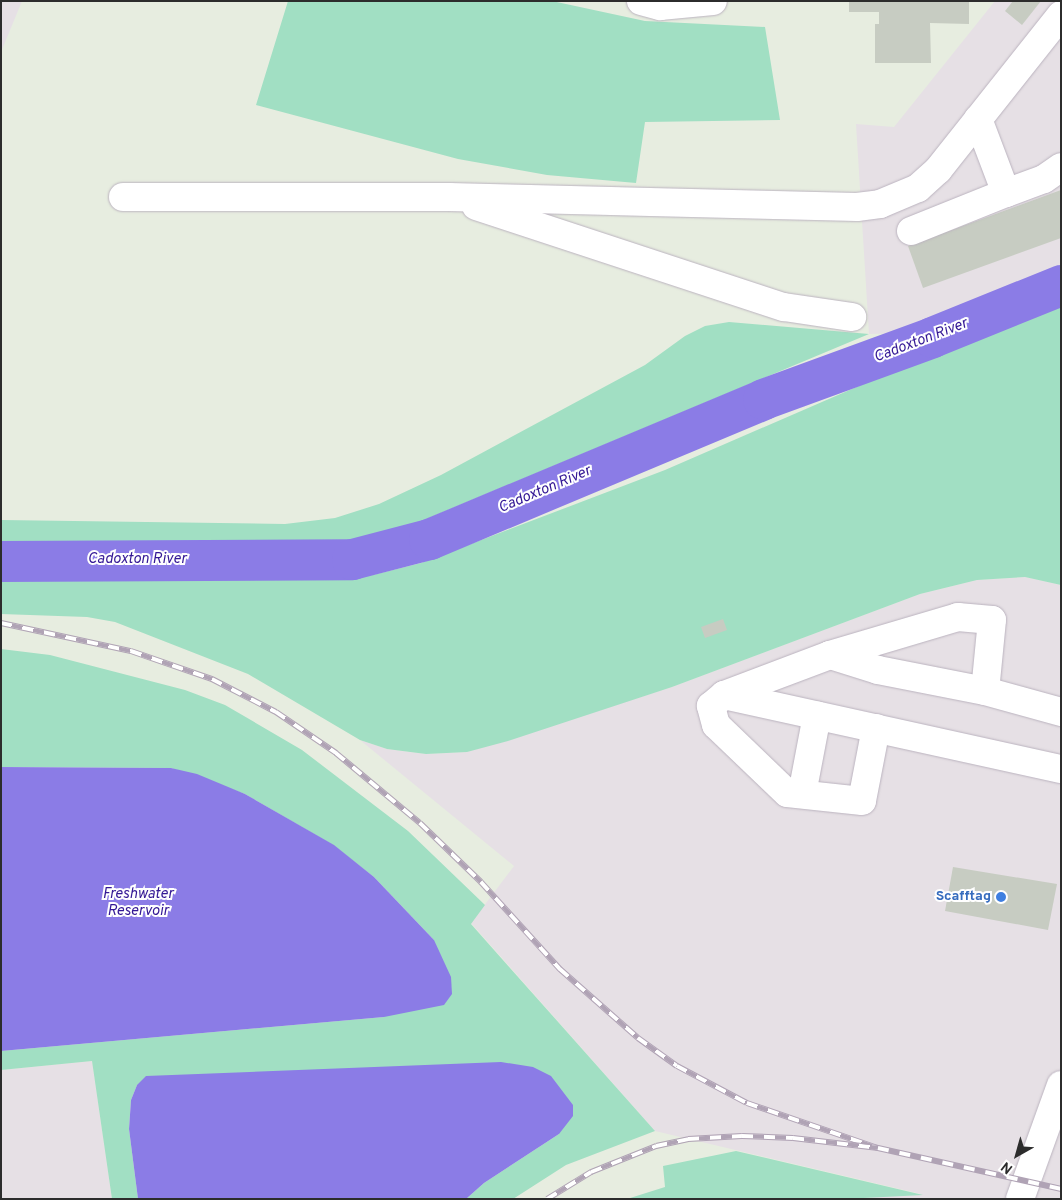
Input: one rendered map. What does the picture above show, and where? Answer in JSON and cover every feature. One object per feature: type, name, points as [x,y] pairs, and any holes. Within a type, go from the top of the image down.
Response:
[{"type":"street","points":[[640,1],[660,6],[713,1]]},
{"type":"street","points":[[123,197],[448,197],[843,207],[880,204],[918,188],[938,170],[1061,14]]},
{"type":"street","points":[[978,120],[1006,193]]},
{"type":"street","points":[[911,231],[1044,179],[1061,167]]},
{"type":"street","points":[[448,197],[784,307],[852,317]]},
{"type":"street","points":[[876,728],[862,801],[787,793],[716,725],[711,706],[724,695],[830,655],[958,617],[992,620],[985,691]]},
{"type":"street","points":[[830,655],[878,670],[985,691],[1061,712]]},
{"type":"street","points":[[724,695],[1061,769]]},
{"type":"street","points":[[802,794],[817,715]]},
{"type":"street","points":[[1020,1199],[1061,1085]]},
{"type":"shaded area","points":[[1,1],[22,1],[1,52]]},
{"type":"shaded area","points":[[995,1],[1061,1],[1061,273],[914,333],[869,334],[856,124],[894,127]]},
{"type":"shaded area","points":[[1025,577],[1061,585],[1061,1199],[844,1199],[921,1194],[655,1131],[471,923],[514,866],[360,740],[387,749],[426,754],[467,752],[672,687],[920,594],[977,580]]},
{"type":"shaded area","points":[[92,1061],[112,1199],[1,1199],[1,1070]]},
{"type":"green space","points":[[288,1],[552,1],[645,21],[765,27],[780,120],[645,122],[636,183],[547,175],[458,159],[256,105]]},
{"type":"green space","points":[[1061,305],[1061,585],[1025,577],[977,580],[920,594],[672,687],[508,741],[467,752],[426,754],[387,749],[360,740],[248,674],[115,622],[87,617],[1,614],[1,580],[333,577],[373,575],[421,563],[665,470],[898,369]]},
{"type":"green space","points":[[729,322],[869,334],[412,525],[368,539],[309,546],[1,543],[1,520],[285,524],[335,518],[379,504],[441,475],[645,365],[685,336],[705,326]]},
{"type":"green space","points":[[1,649],[50,655],[185,690],[225,705],[302,750],[408,831],[485,905],[471,924],[655,1131],[566,1165],[513,1199],[466,1199],[484,1183],[559,1134],[137,1085],[131,1100],[129,1129],[138,1199],[112,1199],[92,1061],[1,1070],[1,1051],[384,1017],[434,940],[374,877],[333,845],[245,794],[171,768],[1,767]]},
{"type":"green space","points":[[736,1151],[923,1195],[844,1199],[627,1199],[665,1187],[663,1166]]},
{"type":"water","name":"Freshwater Reservoir","points":[[1,767],[171,768],[197,774],[245,794],[334,845],[374,877],[434,940],[451,977],[452,994],[444,1005],[384,1017],[1,1051]]},
{"type":"water","points":[[501,1062],[533,1067],[551,1076],[573,1105],[573,1116],[559,1134],[484,1183],[466,1199],[138,1199],[129,1129],[131,1100],[137,1085],[146,1076]]},
{"type":"building","points":[[849,1],[969,1],[969,24],[930,23],[931,63],[875,63],[875,24],[879,24],[879,12],[849,12]]},
{"type":"building","points":[[1013,1],[1041,1],[1022,25],[1005,11]]},
{"type":"building","points":[[1061,190],[1061,238],[923,288],[908,246]]},
{"type":"building","points":[[723,619],[727,630],[705,638],[701,627]]},
{"type":"building","name":"Scafftag","points":[[953,867],[1057,884],[1048,930],[945,911]]},
{"type":"waterway","name":"Cadoxton River","points":[[1,561],[352,559],[429,539],[763,399],[932,337],[1061,285]]},
{"type":"railway","points":[[1,623],[131,651],[212,679],[276,712],[336,753],[420,823],[481,882],[560,969],[638,1038],[677,1066],[747,1103],[878,1148]]},
{"type":"railway","points":[[547,1199],[591,1172],[656,1146],[688,1139],[742,1136],[793,1138],[878,1148],[1061,1189]]},
{"type":"place","name":"Scafftag","points":[[1001,897]]}]
